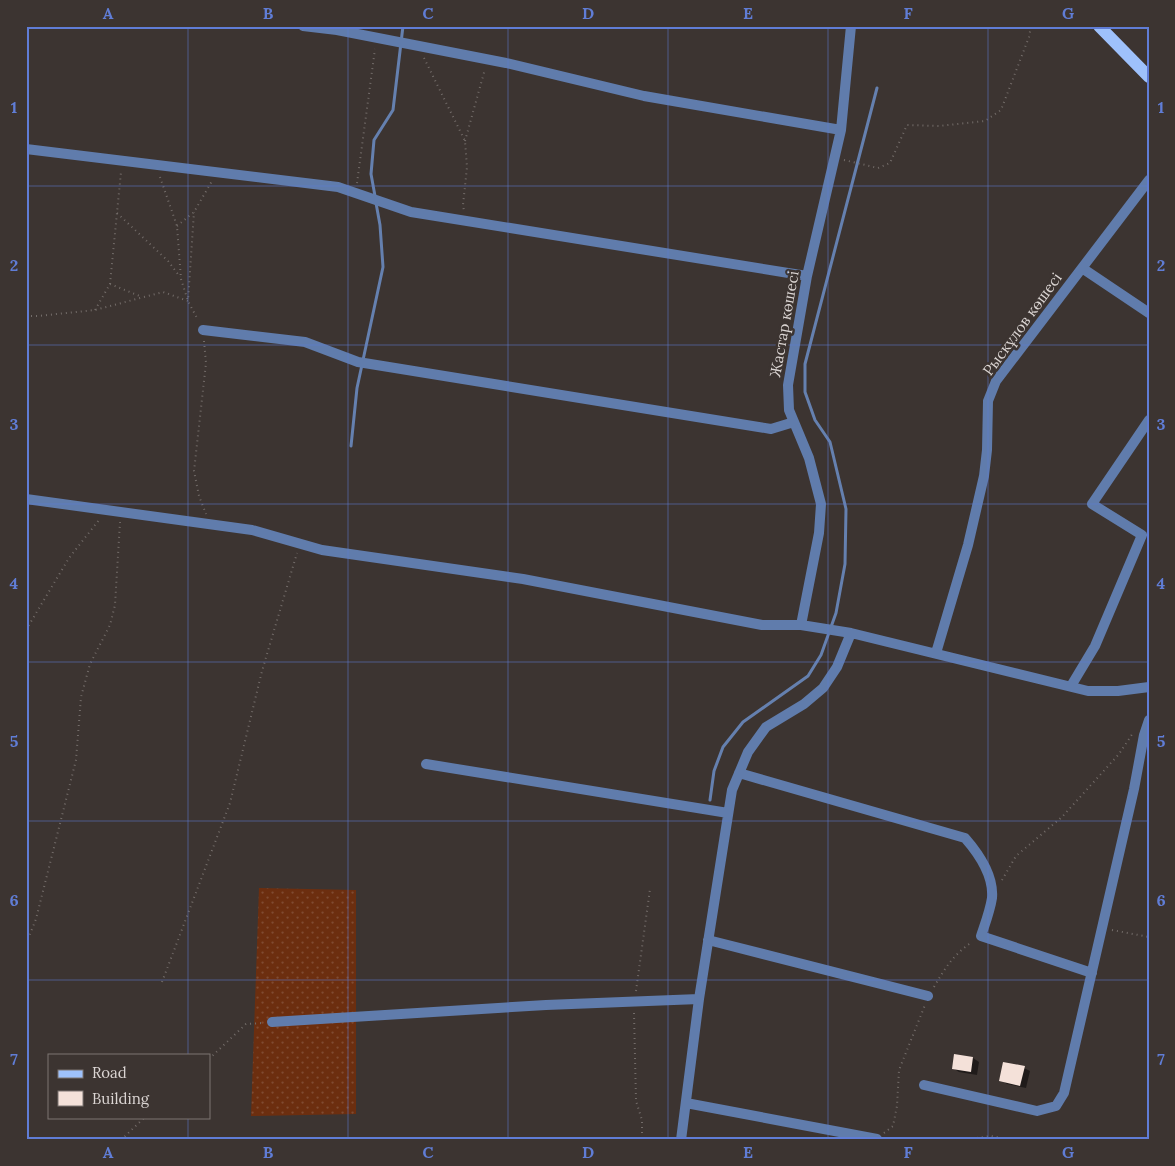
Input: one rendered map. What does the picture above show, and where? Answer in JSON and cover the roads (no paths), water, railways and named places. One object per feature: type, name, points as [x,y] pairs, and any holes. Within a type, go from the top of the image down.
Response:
[{"type":"main road","points":[[1099,26],[1149,77]]},
{"type":"street","points":[[303,26],[337,30],[488,60],[644,96],[841,130]]},
{"type":"street","name":"Жастар көшесі","points":[[801,625],[818,533],[821,504],[809,458],[789,410],[788,385],[807,276],[841,130],[851,26]]},
{"type":"street","points":[[26,149],[338,187],[411,212],[807,276]]},
{"type":"street","name":"Рыскұлов көшесі","points":[[936,653],[968,545],[984,476],[988,401],[996,381],[1149,180]]},
{"type":"street","points":[[1082,268],[1149,313]]},
{"type":"street","points":[[203,330],[305,342],[358,362],[771,429],[794,422]]},
{"type":"street","points":[[1071,686],[1095,646],[1142,535],[1092,504],[1149,420]]},
{"type":"street","points":[[26,499],[252,530],[322,550],[523,579],[762,625],[801,625],[851,632],[1088,690],[1149,687]]},
{"type":"street","points":[[681,1140],[699,1000],[732,790],[748,752],[766,727],[804,704],[823,688],[838,667],[851,632]]},
{"type":"street","points":[[924,1085],[1037,1111],[1056,1106],[1064,1093],[1134,789],[1144,735],[1149,720]]},
{"type":"street","points":[[426,764],[728,813]]},
{"type":"street","points":[[739,773],[966,838],[977,852],[989,874],[992,897],[981,936],[1092,973]]},
{"type":"street","points":[[708,940],[928,996]]},
{"type":"street","points":[[272,1022],[546,1005],[699,1000]]},
{"type":"street","points":[[686,1103],[877,1139]]},
{"type":"waterway","points":[[375,196],[371,174],[374,140],[393,110],[403,26]]},
{"type":"waterway","points":[[710,800],[714,771],[723,747],[743,722],[808,676],[821,655],[836,613],[845,564],[846,509],[830,442],[815,420],[805,392],[805,364],[877,88]]},
{"type":"waterway","points":[[351,446],[357,388],[383,267],[380,225],[376,203]]}]
